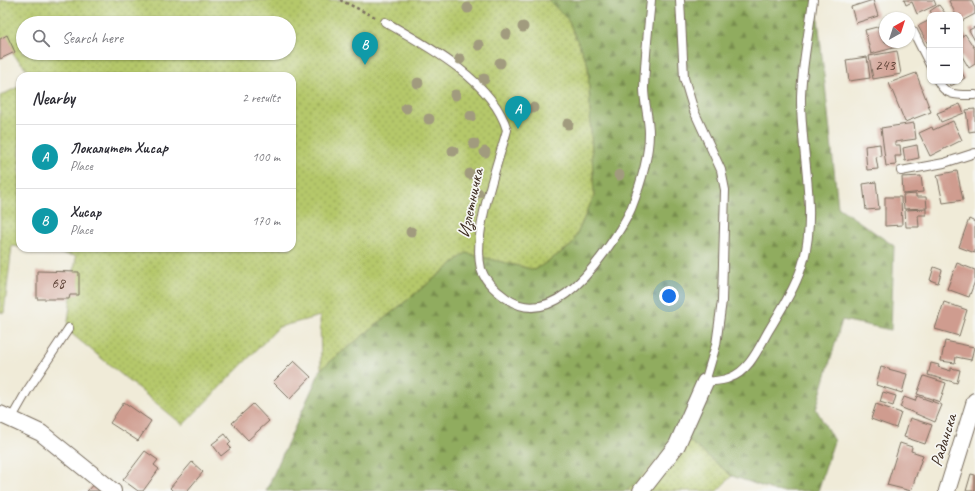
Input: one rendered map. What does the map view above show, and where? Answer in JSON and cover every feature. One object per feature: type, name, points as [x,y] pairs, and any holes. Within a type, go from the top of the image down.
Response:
[{"type":"street","points":[[641,491],[677,445],[705,382]]},
{"type":"street","name":"Раданска","points":[[947,491],[975,401]]},
{"type":"street","points":[[6,417],[41,433],[112,491]]},
{"type":"lane","name":"Излетничка","points":[[384,22],[444,56],[472,80],[503,116],[507,130],[483,220],[480,247],[481,270],[490,285],[500,294],[514,304],[533,308],[553,303],[566,295],[589,273],[622,228],[631,209],[645,165],[649,133],[644,89],[651,0]]},
{"type":"lane","points":[[680,0],[684,78],[694,111],[721,170],[725,190],[722,301],[716,345],[705,382],[728,379],[739,374],[755,354],[787,299],[802,266],[807,242],[808,206],[802,134],[801,95],[813,0]]},
{"type":"lane","points":[[915,35],[927,58]]},
{"type":"lane","points":[[940,84],[947,92],[954,95],[975,95]]},
{"type":"lane","points":[[901,171],[944,163],[975,153]]},
{"type":"lane","points":[[6,417],[27,391],[69,328]]},
{"type":"path","points":[[340,0],[384,22]]},
{"type":"green space","points":[[0,0],[548,0],[568,20],[588,65],[594,196],[572,245],[535,270],[466,253],[321,369],[320,316],[279,327],[183,425],[67,330],[76,256],[51,252],[296,252],[296,72],[29,72],[18,60],[296,60],[296,16],[16,16],[16,57],[0,40]]},
{"type":"green space","points":[[548,0],[816,0],[838,207],[894,246],[891,330],[842,320],[816,409],[834,441],[818,491],[776,491],[732,476],[681,434],[627,491],[461,491],[451,489],[448,491],[266,491],[321,369],[466,253],[535,270],[572,245],[594,196],[588,65],[568,20]]},
{"type":"green space","points":[[16,88],[16,246],[12,246],[4,313],[0,312],[0,96]]},
{"type":"green space","points":[[681,434],[732,476],[717,491],[627,491]]},
{"type":"building","points":[[873,0],[878,16],[856,23],[851,7]]},
{"type":"building","points":[[904,0],[934,0],[936,5],[917,14],[912,2],[906,5]]},
{"type":"building","points":[[971,0],[975,8],[975,14],[963,20],[963,12],[954,12],[949,1]]},
{"type":"building","points":[[939,5],[944,12],[931,12],[930,11]]},
{"type":"building","points":[[927,22],[927,42],[918,26]]},
{"type":"building","points":[[879,26],[879,48],[893,48],[871,54],[865,30]]},
{"type":"building","points":[[975,27],[975,41],[969,30]]},
{"type":"building","points":[[965,34],[975,49],[975,64],[969,68],[963,58],[963,36]]},
{"type":"building","points":[[7,35],[15,52],[0,59],[0,39]]},
{"type":"building","points":[[897,51],[901,74],[873,79],[869,56]]},
{"type":"building","points":[[867,57],[870,78],[849,81],[846,60]]},
{"type":"building","points":[[916,73],[931,112],[905,122],[889,83]]},
{"type":"building","points":[[960,104],[964,113],[941,122],[937,113]]},
{"type":"building","points":[[975,109],[975,131],[969,132],[966,110]]},
{"type":"building","points":[[953,121],[962,140],[930,156],[919,133],[932,127],[933,130]]},
{"type":"building","points":[[914,123],[916,139],[895,142],[895,145],[900,145],[901,156],[895,156],[896,165],[886,166],[881,128]]},
{"type":"building","points":[[880,144],[881,156],[876,157],[878,169],[867,170],[865,146]]},
{"type":"building","points":[[917,145],[919,158],[905,161],[903,148]]},
{"type":"building","points":[[957,171],[963,200],[943,203],[937,175]]},
{"type":"building","points":[[921,176],[923,192],[903,194],[902,177]]},
{"type":"building","points":[[876,182],[879,209],[866,210],[863,184]]},
{"type":"building","points":[[916,194],[916,197],[926,197],[927,208],[904,209],[903,195]]},
{"type":"building","points":[[885,197],[901,197],[902,225],[885,226]]},
{"type":"building","points":[[926,209],[926,215],[918,215],[919,227],[906,227],[905,210]]},
{"type":"building","points":[[969,219],[975,222],[975,253],[959,247]]},
{"type":"building","points":[[957,263],[975,270],[975,281],[969,297],[947,289]]},
{"type":"building","points":[[934,267],[942,270],[938,283],[930,280]]},
{"type":"building","points":[[37,271],[79,272],[79,295],[70,295],[69,299],[37,299]]},
{"type":"building","points":[[944,302],[967,310],[959,336],[935,329]]},
{"type":"building","points":[[945,341],[974,347],[971,360],[956,357],[955,363],[941,361]]},
{"type":"building","points":[[294,361],[311,377],[290,399],[273,382]]},
{"type":"building","points":[[931,363],[951,371],[951,368],[960,370],[957,383],[928,375]]},
{"type":"building","points":[[881,367],[907,374],[902,393],[876,385]]},
{"type":"building","points":[[924,376],[946,383],[940,402],[917,394]]},
{"type":"building","points":[[883,392],[896,396],[893,406],[880,402]]},
{"type":"building","points":[[917,396],[942,405],[935,422],[900,407],[904,397],[915,401]]},
{"type":"building","points":[[124,402],[151,421],[138,441],[110,423]]},
{"type":"building","points":[[253,404],[269,421],[248,440],[232,423]]},
{"type":"building","points":[[876,404],[901,413],[896,428],[871,419]]},
{"type":"building","points":[[910,418],[932,425],[925,444],[904,437]]},
{"type":"building","points":[[225,434],[231,442],[228,445],[231,448],[221,456],[212,444]]},
{"type":"building","points":[[900,443],[912,447],[911,451],[923,455],[911,491],[887,485]]},
{"type":"building","points":[[145,451],[158,460],[154,465],[159,469],[143,491],[138,491],[123,480]]},
{"type":"building","points":[[192,462],[203,472],[187,491],[173,491],[170,488]]},
{"type":"building","points":[[971,474],[975,475],[975,491],[966,491]]},
{"type":"building","points":[[96,481],[107,491],[87,491]]},
{"type":"place","name":"Хисар","points":[[365,65]]},
{"type":"place","name":"Локалитет Хисар","points":[[518,129]]}]
